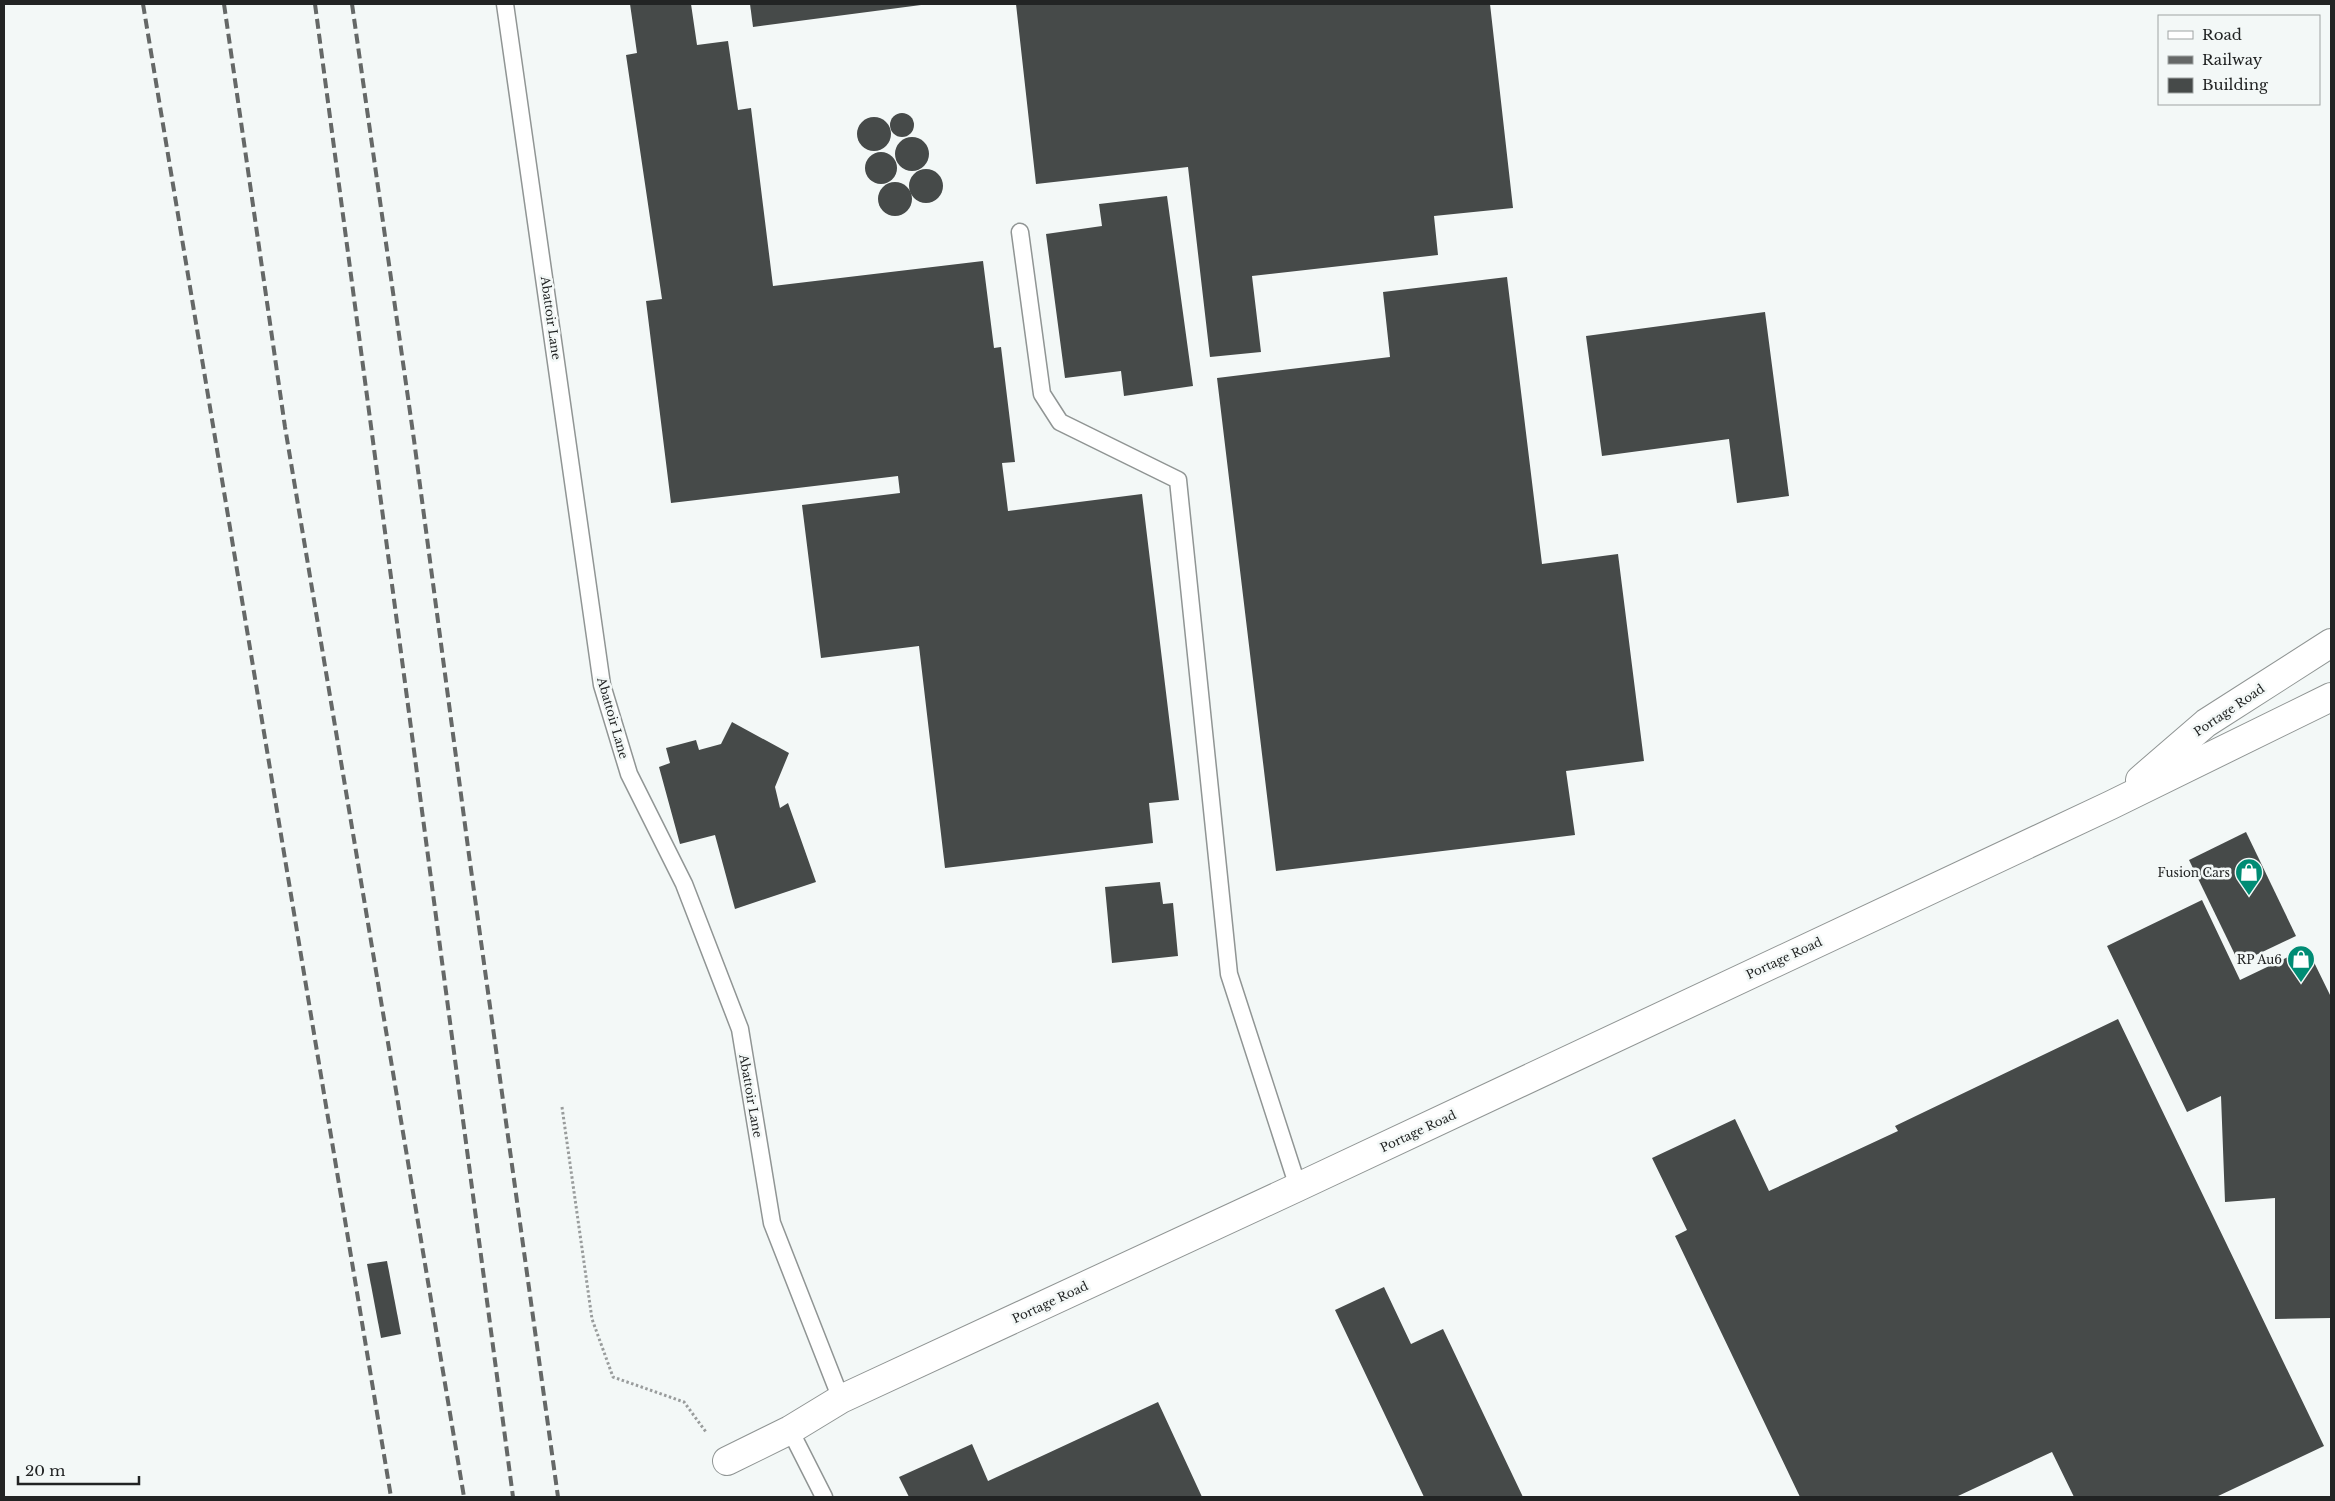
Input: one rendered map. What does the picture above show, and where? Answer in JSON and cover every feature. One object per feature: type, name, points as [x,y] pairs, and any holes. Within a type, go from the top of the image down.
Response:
[{"type":"street","name":"Portage Road","points":[[2111,806],[2206,723],[2331,642]]},
{"type":"street","name":"Portage Road","points":[[727,1461],[790,1430],[841,1399],[2111,806],[2331,697]]},
{"type":"lane","name":"Abattoir Lane","points":[[505,4],[602,684],[629,774],[684,884],[740,1028],[772,1223],[841,1399]]},
{"type":"lane","points":[[1020,232],[1042,394],[1060,422],[1178,480],[1229,974],[1298,1187]]},
{"type":"lane","points":[[790,1430],[824,1497]]},
{"type":"path","points":[[562,1107],[592,1319],[612,1377],[684,1402],[727,1461]]},
{"type":"building","points":[[630,4],[691,4],[697,45],[728,41],[738,110],[751,108],[773,286],[983,261],[994,348],[1001,347],[1015,462],[1002,463],[1008,511],[1142,494],[1179,800],[1149,803],[1153,843],[945,868],[919,646],[821,658],[802,505],[900,493],[898,476],[671,503],[646,301],[662,299],[626,55],[637,53]]},
{"type":"building","points":[[750,4],[921,4],[921,5],[753,27]]},
{"type":"building","points":[[1016,4],[1490,4],[1513,208],[1434,216],[1438,255],[1252,276],[1261,352],[1210,357],[1188,167],[1036,184]]},
{"type":"building","points":[[902,113],[907,114],[913,120],[913,130],[907,136],[902,137],[897,136],[891,130],[890,125],[891,120],[897,114]]},
{"type":"building","points":[[874,117],[886,122],[891,134],[886,146],[874,151],[862,146],[857,134],[862,122]]},
{"type":"building","points":[[912,137],[924,142],[929,154],[924,166],[912,171],[900,166],[895,154],[900,142]]},
{"type":"building","points":[[881,152],[887,153],[892,157],[896,162],[896,174],[892,179],[887,183],[881,184],[875,183],[870,179],[866,174],[865,168],[866,162],[870,157],[875,153]]},
{"type":"building","points":[[926,169],[938,174],[943,186],[938,198],[926,203],[914,198],[909,186],[914,174]]},
{"type":"building","points":[[895,182],[907,187],[912,199],[907,211],[895,216],[883,211],[878,199],[883,187]]},
{"type":"building","points":[[1167,196],[1193,386],[1124,396],[1121,371],[1065,378],[1046,234],[1102,226],[1099,204]]},
{"type":"building","points":[[1507,277],[1542,564],[1618,554],[1644,761],[1566,771],[1575,835],[1276,871],[1217,378],[1390,357],[1383,292]]},
{"type":"building","points":[[1765,312],[1789,496],[1737,503],[1729,439],[1602,456],[1586,336]]},
{"type":"building","points":[[732,722],[789,753],[775,787],[780,808],[788,803],[816,882],[735,909],[715,835],[680,844],[659,767],[670,763],[666,748],[696,740],[699,750],[721,744]]},
{"type":"building","points":[[2246,832],[2296,936],[2239,963],[2189,860]]},
{"type":"building","points":[[1160,882],[1163,904],[1173,903],[1178,956],[1112,963],[1105,887]]},
{"type":"building","points":[[2202,900],[2240,980],[2307,948],[2331,997],[2331,1318],[2275,1319],[2275,1198],[2225,1202],[2221,1096],[2187,1112],[2107,946]]},
{"type":"building","points":[[2118,1019],[2324,1446],[2216,1497],[2074,1497],[2052,1452],[1959,1497],[1800,1497],[1675,1236],[1687,1230],[1652,1158],[1735,1119],[1769,1191],[1898,1131],[1895,1126]]},
{"type":"building","points":[[387,1261],[401,1334],[381,1338],[367,1264]]},
{"type":"building","points":[[1384,1287],[1411,1344],[1443,1329],[1523,1497],[1424,1497],[1335,1310]]},
{"type":"building","points":[[1158,1402],[1202,1497],[909,1497],[899,1477],[972,1444],[988,1481]]},
{"type":"railway","points":[[143,4],[391,1497]]},
{"type":"railway","points":[[224,4],[285,427],[464,1497]]},
{"type":"railway","points":[[315,4],[513,1497]]},
{"type":"railway","points":[[352,4],[414,440],[469,855],[558,1497]]},
{"type":"place","name":"Fusion Cars","points":[[2249,896]]},
{"type":"place","name":"RP Au6","points":[[2301,983]]}]
